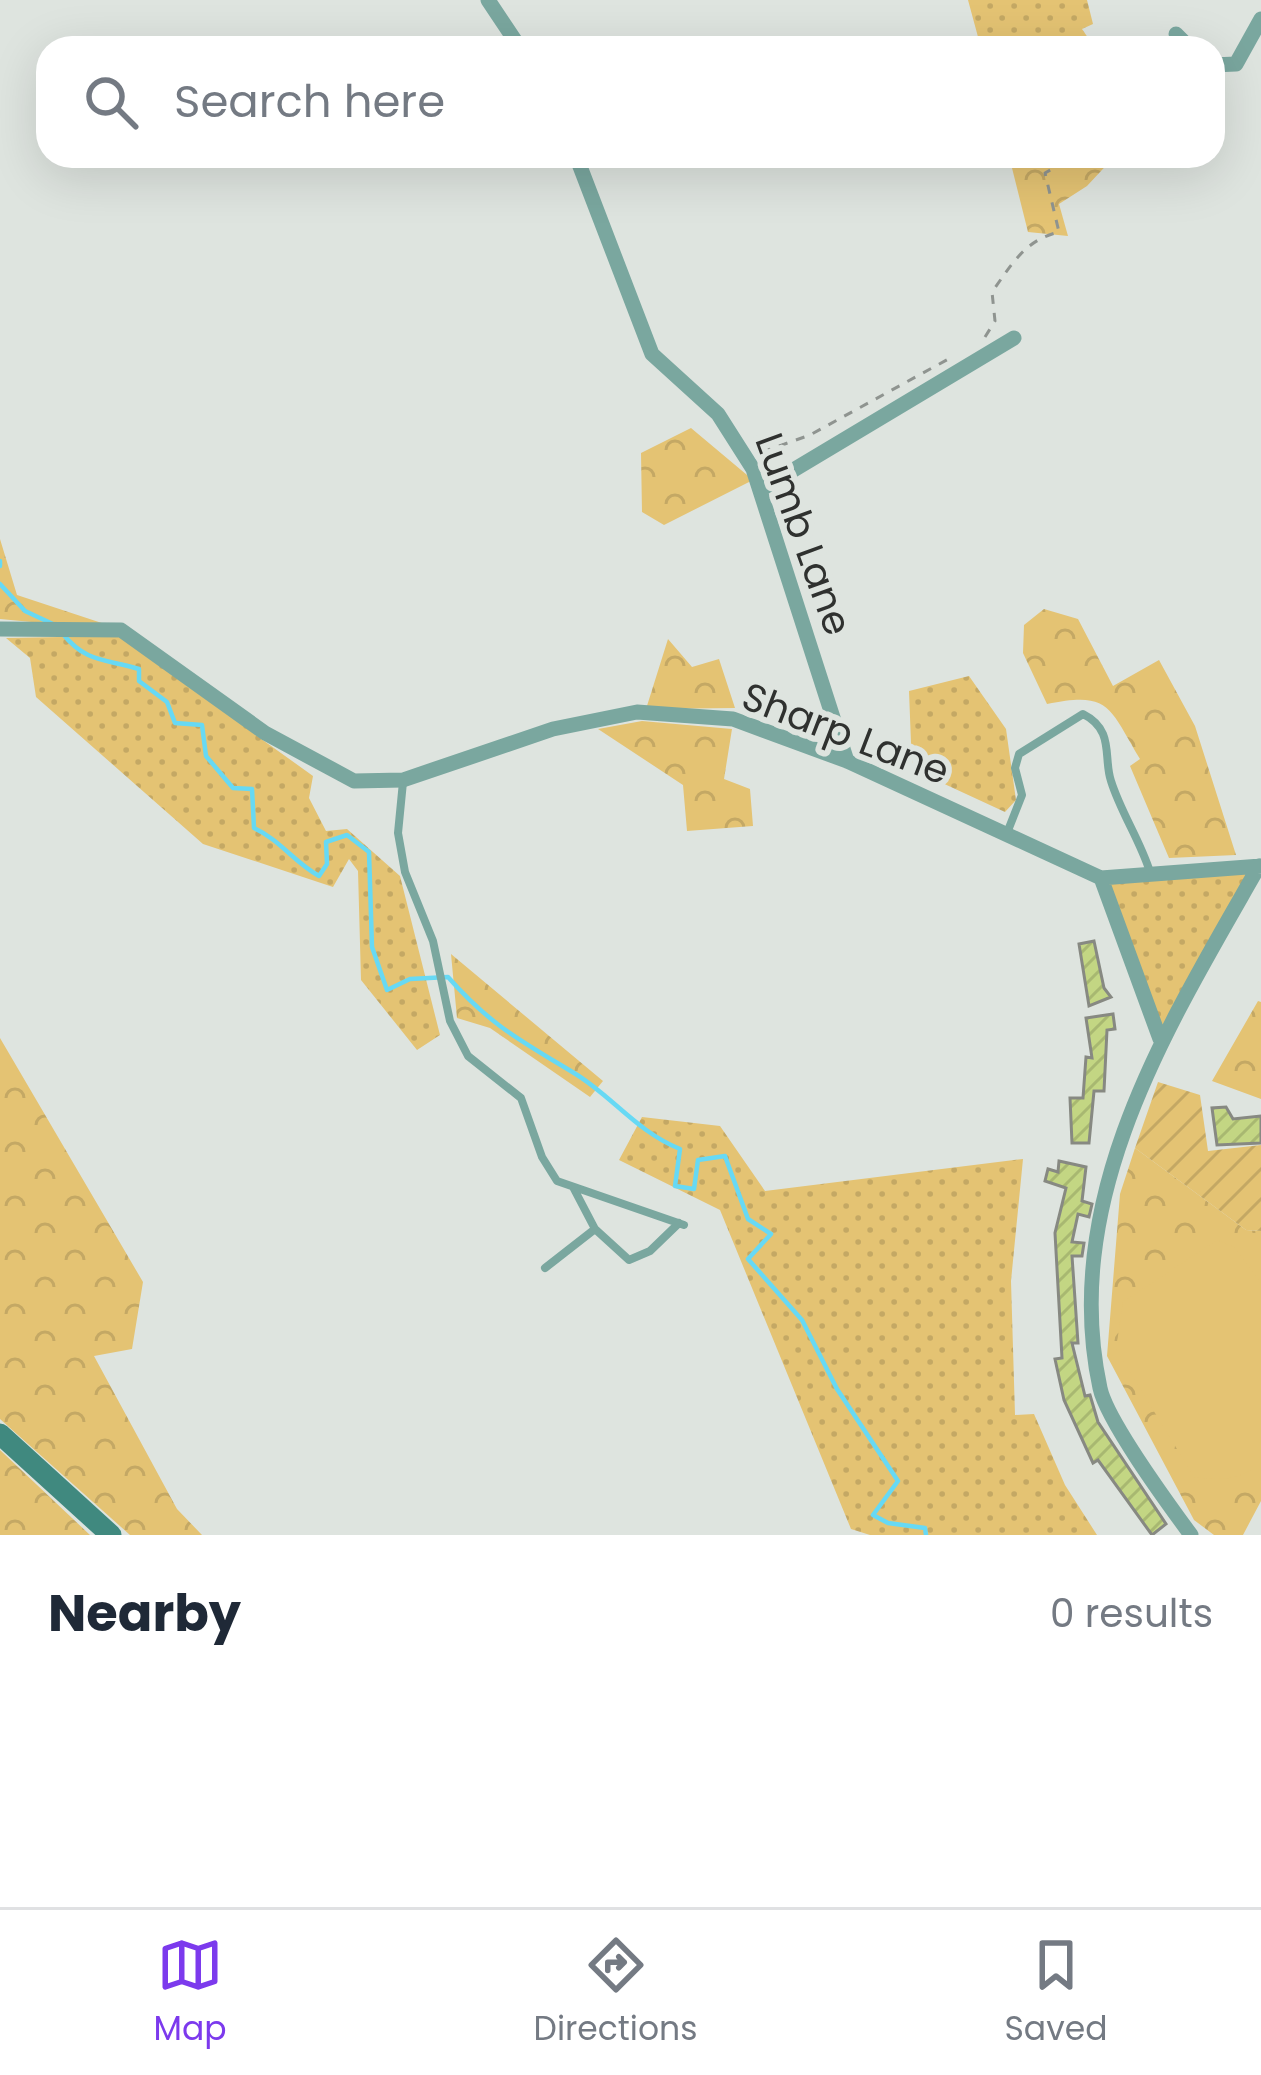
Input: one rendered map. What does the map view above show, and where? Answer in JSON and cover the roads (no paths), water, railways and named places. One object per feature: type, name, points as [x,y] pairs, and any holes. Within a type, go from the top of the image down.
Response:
[{"type":"street","points":[[488,0],[512,36]]},
{"type":"street","points":[[1225,64],[1236,64],[1252,43],[1261,19]]},
{"type":"street","name":"Lumb Lane","points":[[581,168],[652,354],[718,413],[746,458],[847,761]]},
{"type":"street","points":[[760,490],[1014,338]]},
{"type":"street","points":[[0,629],[121,630],[265,733],[354,781],[403,780]]},
{"type":"street","name":"Sharp Lane","points":[[403,780],[553,730],[637,712],[733,719],[847,761],[1101,878],[1260,866]]},
{"type":"street","points":[[1192,1535],[1100,1390],[1092,1301],[1097,1228],[1114,1160],[1160,1039],[1260,866]]},
{"type":"street","points":[[1101,878],[1160,1039]]},
{"type":"street","points":[[0,1434],[111,1535]]},
{"type":"lane","points":[[1006,835],[1022,794],[1016,768],[1019,754],[1083,714],[1091,717],[1112,754],[1110,780],[1150,874]]},
{"type":"lane","points":[[403,780],[398,833],[450,1021],[468,1056],[521,1098],[542,1157],[557,1181],[572,1185],[682,1224],[650,1251],[628,1260],[595,1229],[572,1185]]},
{"type":"lane","points":[[545,1268],[595,1229]]},
{"type":"waterway","points":[[0,561],[0,566]]},
{"type":"waterway","points":[[0,584],[25,611],[55,625]]},
{"type":"waterway","points":[[63,634],[88,655],[139,669],[139,681],[167,702],[175,723],[202,725],[206,756],[233,788],[252,789],[254,828],[310,870],[319,876],[327,864],[326,842],[347,835],[369,852],[372,947],[387,990],[410,979],[448,977],[507,1031],[587,1082],[650,1133],[680,1149],[675,1186],[694,1189],[698,1160],[725,1156],[748,1219],[771,1234],[748,1259],[802,1320],[837,1389],[898,1481],[873,1515],[888,1523],[925,1528],[926,1535]]}]
